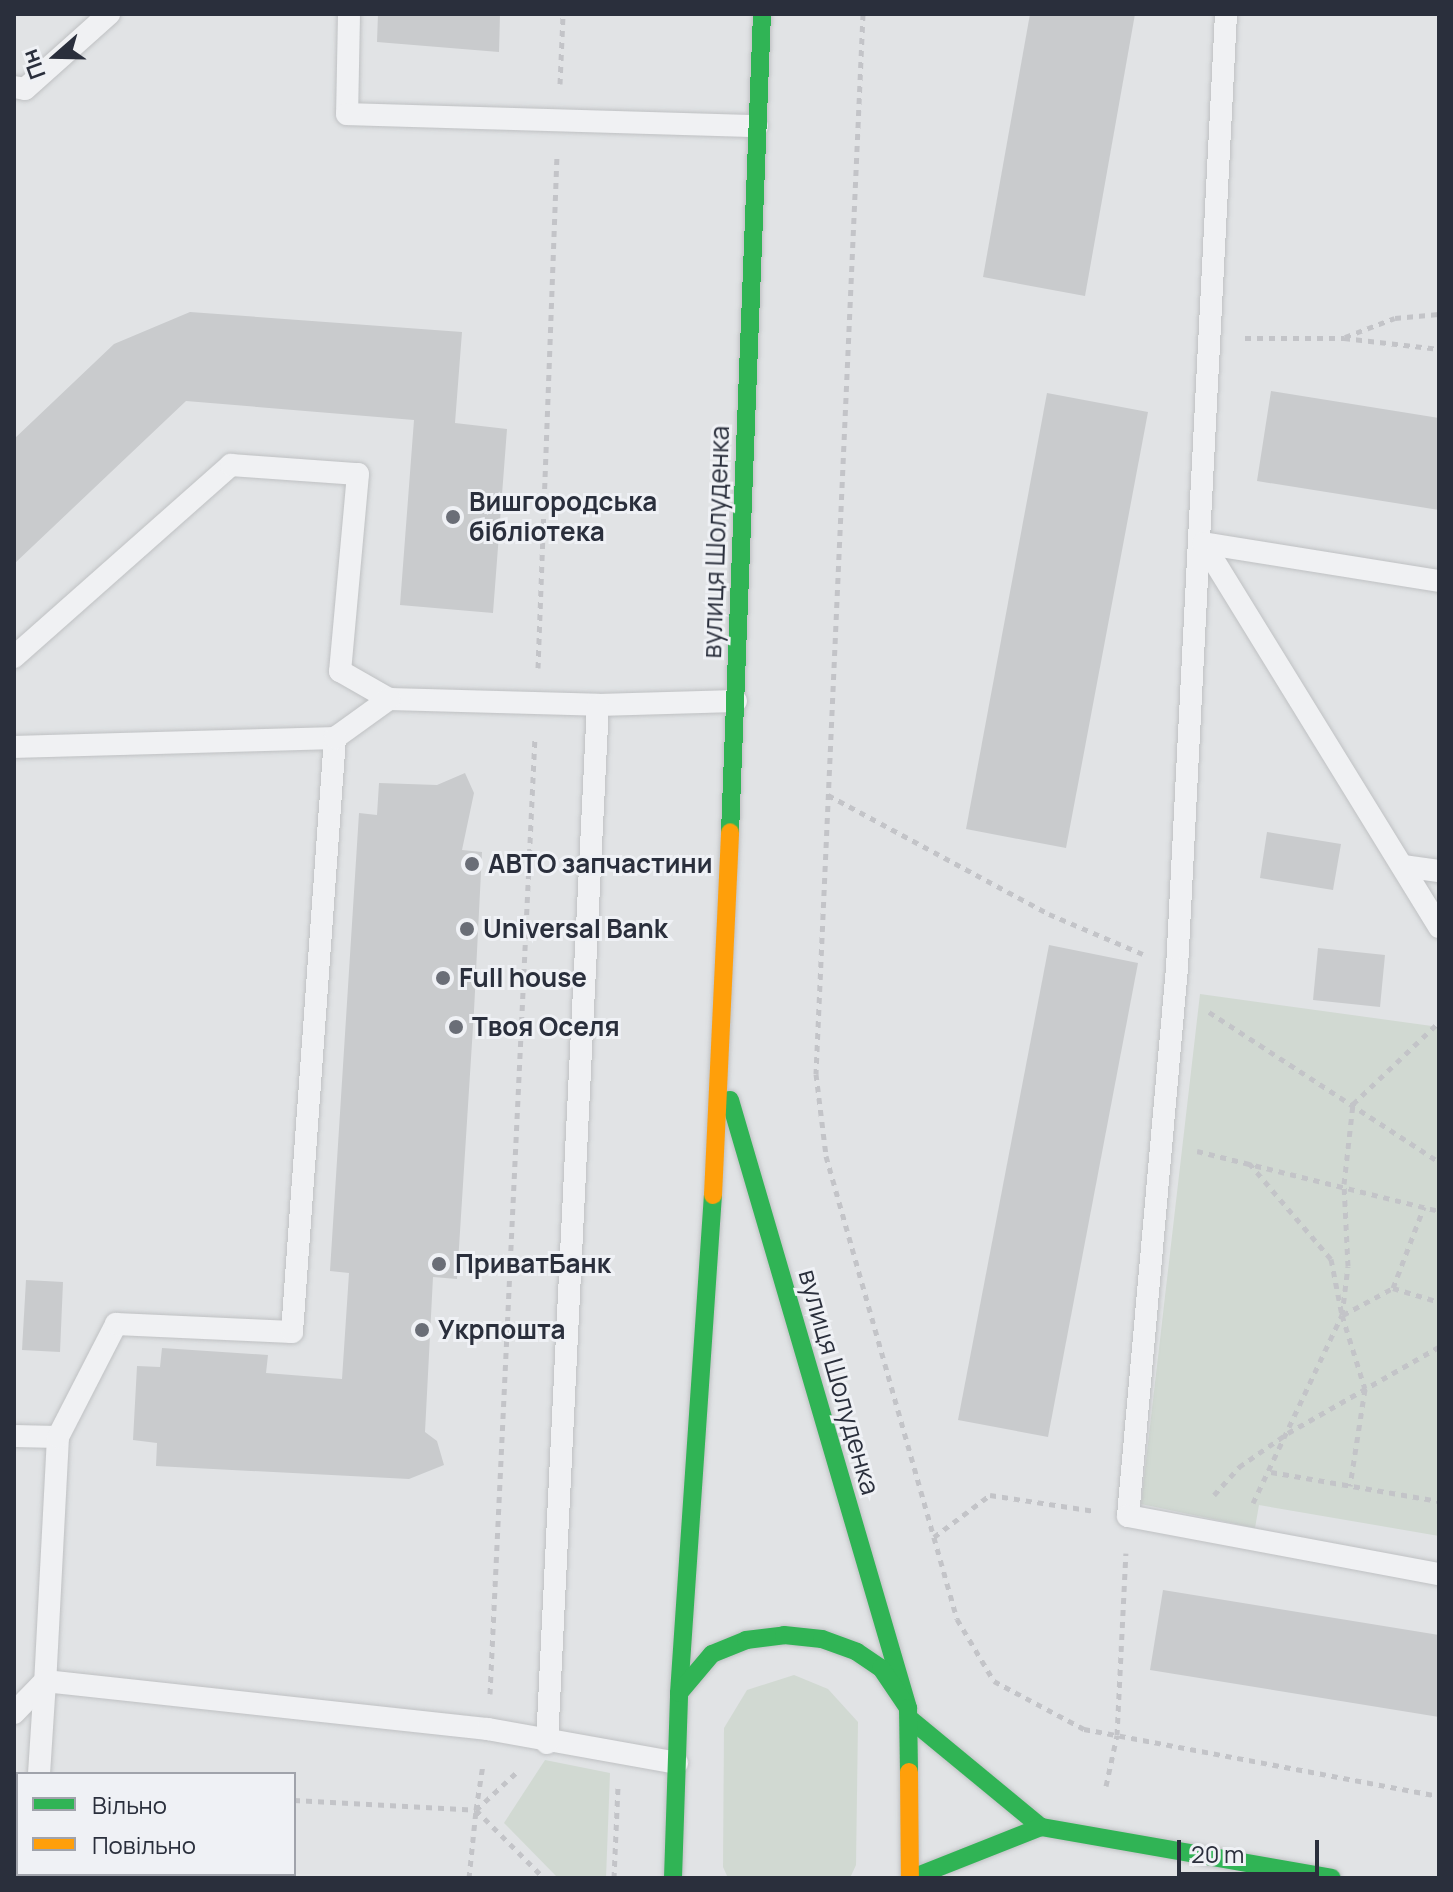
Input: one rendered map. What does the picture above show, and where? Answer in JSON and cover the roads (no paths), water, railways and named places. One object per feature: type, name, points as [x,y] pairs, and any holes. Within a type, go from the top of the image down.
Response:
[{"type":"main road","name":"вулиця Шолуденка","points":[[673,1878],[679,1693],[721,1071],[762,14]]},
{"type":"main road","name":"вулиця Шолуденка","points":[[721,1071],[909,1713],[911,1878]]},
{"type":"main road","points":[[679,1693],[712,1654],[746,1640],[784,1635],[822,1639],[857,1652],[881,1668],[909,1713],[1041,1827],[1332,1878]]},
{"type":"main road","points":[[911,1878],[1041,1827]]},
{"type":"lane","points":[[14,87],[25,89],[109,14]]},
{"type":"lane","points":[[349,14],[347,114],[757,126]]},
{"type":"lane","points":[[1226,14],[1203,543],[1176,979],[1128,1516],[1439,1574]]},
{"type":"lane","points":[[14,657],[231,465],[358,474],[340,671],[389,699],[598,705],[736,701]]},
{"type":"lane","points":[[1203,543],[1439,581]]},
{"type":"lane","points":[[1203,543],[1439,927]]},
{"type":"lane","points":[[14,747],[335,738],[389,699]]},
{"type":"lane","points":[[547,1743],[598,705]]},
{"type":"lane","points":[[39,1772],[58,1437],[116,1324],[292,1332],[335,738]]},
{"type":"lane","points":[[1403,866],[1439,871]]},
{"type":"lane","points":[[14,1436],[58,1437]]},
{"type":"lane","points":[[45,1681],[488,1729],[547,1743],[620,1751],[677,1763]]},
{"type":"lane","points":[[14,1713],[45,1681]]},
{"type":"place","name":"Вишгородська бібліотека","points":[[453,517]]},
{"type":"place","name":"АВТО запчастини","points":[[472,864]]},
{"type":"place","name":"Universal Bank","points":[[467,929]]},
{"type":"place","name":"Full house","points":[[443,978]]},
{"type":"place","name":"Твоя Оселя","points":[[456,1027]]},
{"type":"place","name":"ПриватБанк","points":[[439,1264]]},
{"type":"place","name":"Укрпошта","points":[[422,1330]]}]
